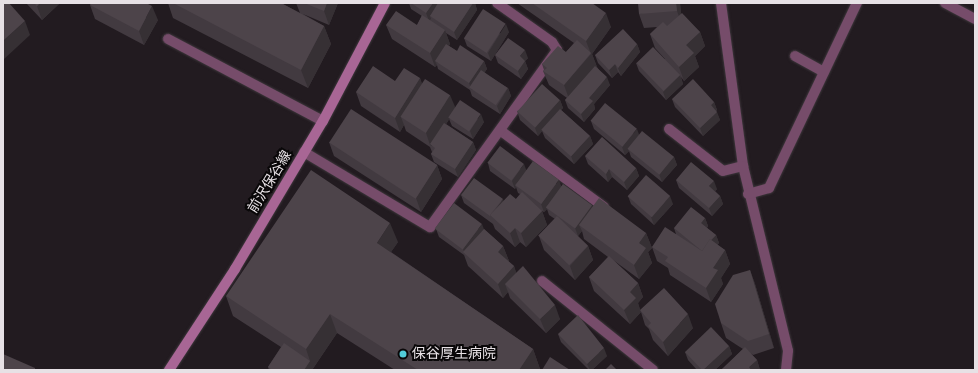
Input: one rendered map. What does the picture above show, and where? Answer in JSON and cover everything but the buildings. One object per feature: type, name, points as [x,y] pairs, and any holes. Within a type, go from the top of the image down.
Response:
[{"type":"main road","name":"前沢保谷線","points":[[169,370],[235,269],[323,121],[385,3]]},
{"type":"street","points":[[304,152],[430,227],[501,131],[557,50],[552,42],[497,3]]},
{"type":"street","points":[[721,3],[743,166],[748,194],[788,351],[786,370]]},
{"type":"street","points":[[748,194],[769,188],[857,3]]},
{"type":"street","points":[[945,3],[975,19]]},
{"type":"street","points":[[168,38],[323,121]]},
{"type":"street","points":[[796,56],[824,72]]},
{"type":"street","points":[[669,129],[723,171],[743,166]]},
{"type":"street","points":[[501,131],[604,207]]},
{"type":"street","points":[[542,281],[653,370]]},
{"type":"place","name":"保谷厚生病院","points":[[403,354]]}]
